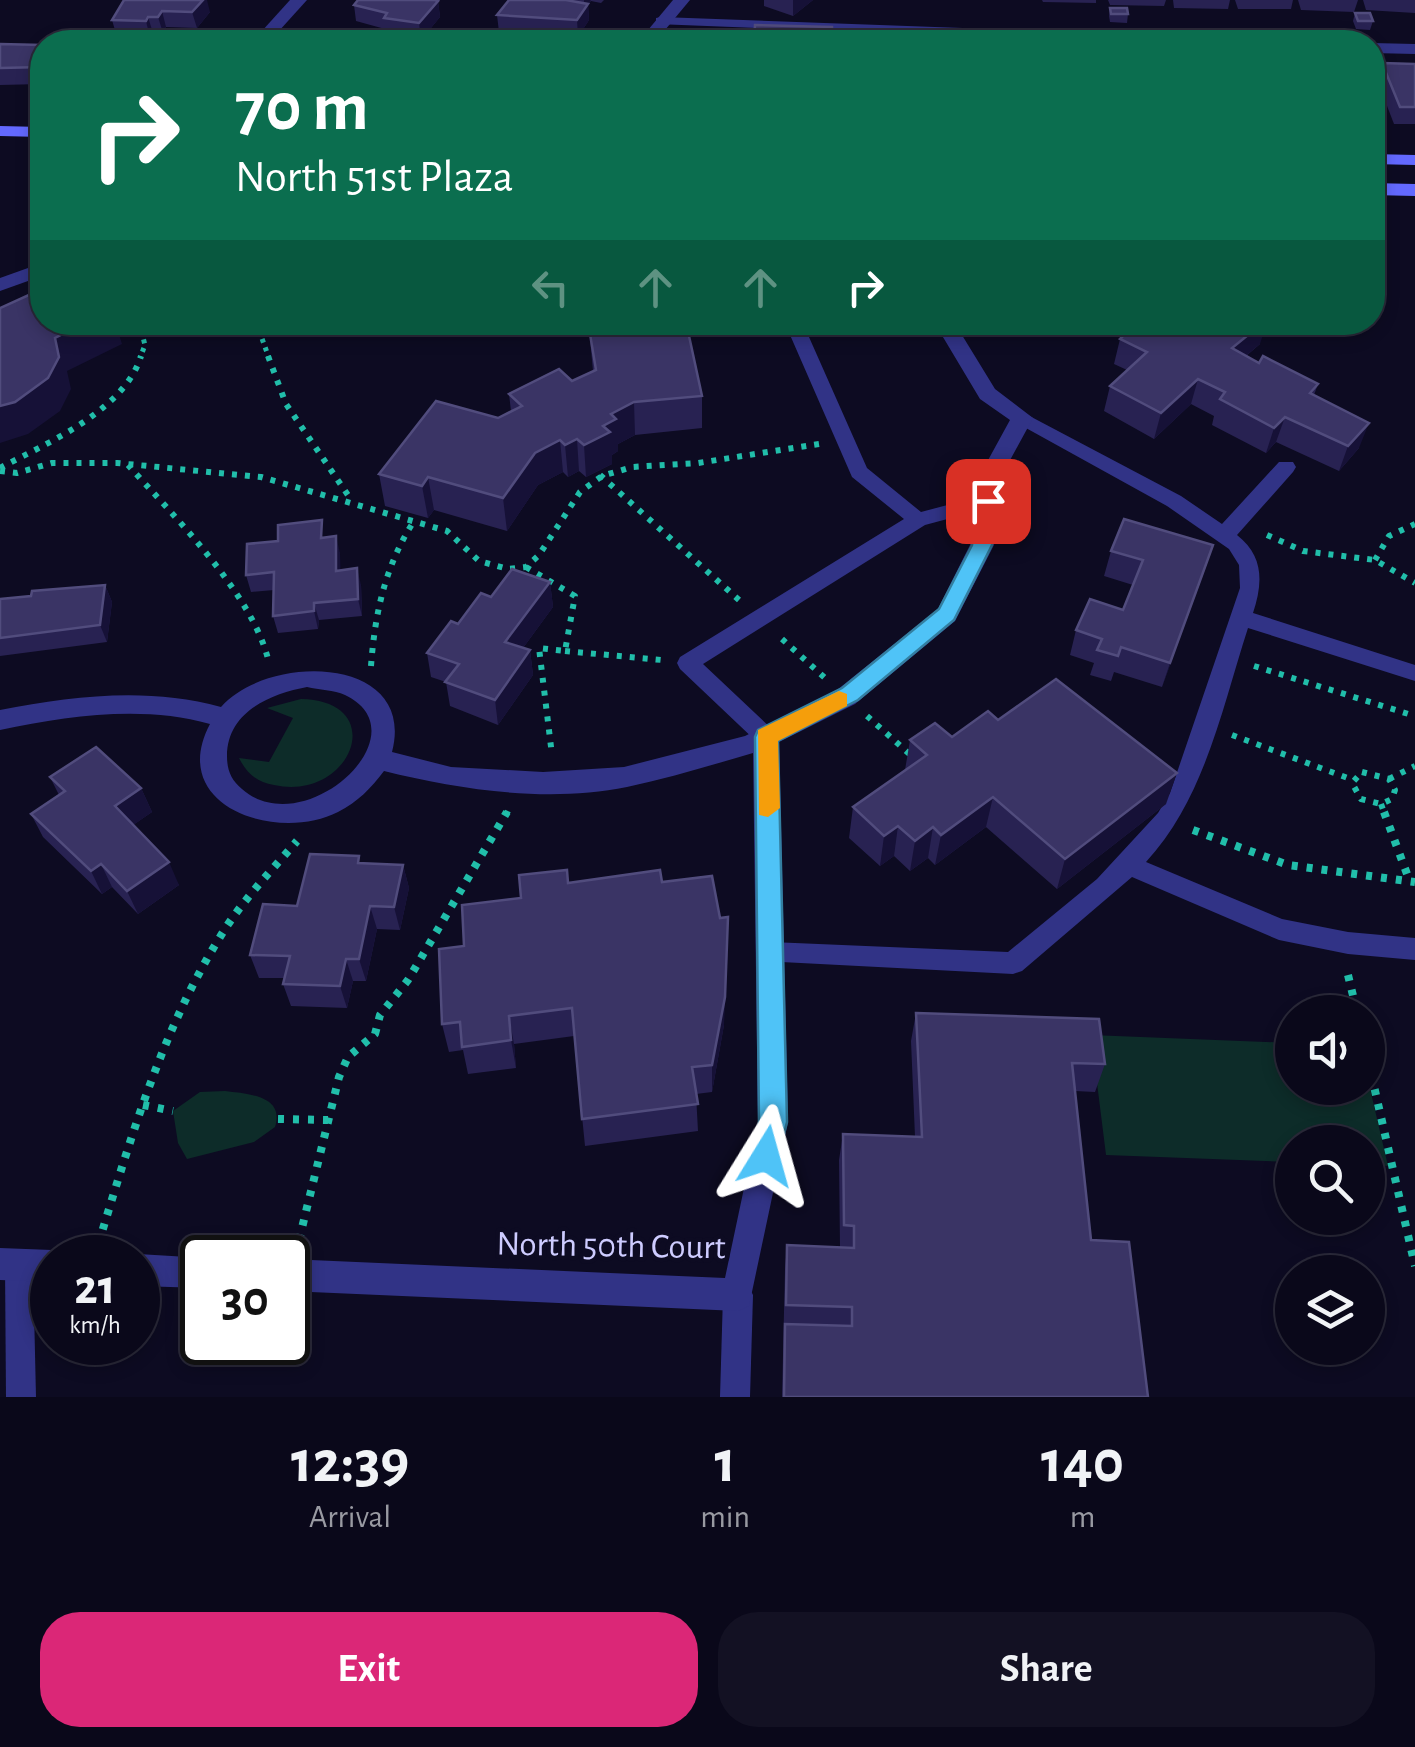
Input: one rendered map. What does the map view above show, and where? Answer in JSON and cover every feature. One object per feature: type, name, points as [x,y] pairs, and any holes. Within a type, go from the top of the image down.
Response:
[{"type":"main road","points":[[0,131],[30,132]]},
{"type":"main road","points":[[1385,159],[1415,160]]},
{"type":"main road","points":[[1385,189],[1415,190]]},
{"type":"street","points":[[271,30],[299,0]]},
{"type":"street","points":[[655,30],[682,0]]},
{"type":"street","points":[[0,286],[30,274]]},
{"type":"street","points":[[381,760],[451,777],[555,781],[624,777],[766,737],[850,694],[947,614],[982,545],[992,473],[1022,418],[987,394],[952,335]]},
{"type":"street","points":[[307,678],[332,680],[368,697],[384,718],[386,738],[381,760],[365,782],[324,806],[281,814],[252,808],[229,795],[215,776],[212,753],[227,719],[234,708],[265,689],[307,678]]},
{"type":"street","points":[[0,720],[54,708],[188,706],[227,719]]},
{"type":"street","name":"North 50th Court","points":[[310,1277],[738,1295],[773,1122],[766,737]]},
{"type":"lane","points":[[661,21],[895,30]]},
{"type":"lane","points":[[1385,48],[1415,49]]},
{"type":"lane","points":[[799,335],[859,472],[918,520]]},
{"type":"lane","points":[[771,953],[1013,963],[1128,865],[1169,820],[1251,588],[1249,564],[1230,529],[1022,418]]},
{"type":"lane","points":[[1230,529],[1286,468]]},
{"type":"lane","points":[[766,737],[688,663],[918,520],[988,501]]},
{"type":"lane","points":[[1241,617],[1415,673]]},
{"type":"lane","points":[[1128,865],[1279,930],[1415,950]]},
{"type":"lane","points":[[10,1264],[20,1397]]},
{"type":"lane","points":[[735,1397],[738,1295]]},
{"type":"path","points":[[0,470],[112,400],[144,350],[145,335]]},
{"type":"path","points":[[261,335],[286,404],[353,502]]},
{"type":"path","points":[[526,567],[580,492],[602,476],[632,467],[698,463],[845,440]]},
{"type":"path","points":[[0,470],[17,473],[52,463],[128,464],[261,477],[447,531],[479,561],[508,568],[526,567],[575,596],[565,650]]},
{"type":"path","points":[[128,464],[180,523],[267,641],[265,689]]},
{"type":"path","points":[[368,697],[376,604],[394,549],[414,521]]},
{"type":"path","points":[[1375,560],[1389,536],[1415,524]]},
{"type":"path","points":[[1230,529],[1303,551],[1375,560],[1415,583]]},
{"type":"path","points":[[555,781],[539,648],[688,663]]},
{"type":"path","points":[[1227,658],[1415,716]]},
{"type":"path","points":[[1204,724],[1353,780],[1361,798],[1382,804]]},
{"type":"path","points":[[1353,780],[1368,771],[1388,779],[1415,766]]},
{"type":"path","points":[[1382,804],[1394,795],[1388,779]]},
{"type":"path","points":[[299,1235],[348,1057],[375,1034],[380,1015],[408,980],[527,781]]},
{"type":"path","points":[[1169,820],[1278,863],[1334,874],[1413,882],[1382,804]]},
{"type":"path","points":[[101,1235],[142,1105],[220,936],[324,806]]},
{"type":"path","points":[[142,1105],[173,1111]]},
{"type":"path","points":[[1378,1105],[1415,1266]]},
{"type":"path","points":[[278,1119],[328,1120]]},
{"type":"green space","points":[[301,699],[329,704],[346,716],[352,732],[350,749],[340,766],[323,779],[301,786],[274,785],[258,779],[239,758],[269,762],[293,718],[267,708]]},
{"type":"green space","points":[[1091,1035],[1275,1042],[1275,1105],[1374,1105],[1378,1125],[1275,1125],[1275,1161],[1106,1155]]},
{"type":"green space","points":[[200,1092],[254,1095],[270,1102],[277,1116],[275,1127],[254,1142],[187,1159],[178,1143],[173,1111]]},
{"type":"building","points":[[124,0],[203,0],[192,12],[162,11],[146,21],[112,20]]},
{"type":"building","points":[[358,0],[438,1],[419,23],[384,18],[387,13],[354,5]]},
{"type":"building","points":[[509,0],[588,4],[577,20],[497,15]]},
{"type":"building","points":[[1110,8],[1127,8],[1128,14],[1111,14]]},
{"type":"building","points":[[1355,13],[1370,13],[1373,21],[1358,21]]},
{"type":"building","points":[[755,25],[832,27],[832,30],[755,30]]},
{"type":"building","points":[[0,44],[30,45],[30,67],[0,68]]},
{"type":"building","points":[[1385,63],[1415,64],[1415,107],[1400,107]]},
{"type":"building","points":[[30,294],[30,335],[61,335],[55,338],[59,357],[48,378],[15,402],[0,406],[0,308]]},
{"type":"building","points":[[590,335],[689,335],[702,396],[634,402],[611,414],[616,419],[603,426],[610,432],[584,445],[577,439],[565,445],[560,440],[535,453],[503,498],[428,477],[422,486],[379,474],[436,401],[498,418],[522,406],[509,394],[559,369],[572,381],[596,370]]},
{"type":"building","points":[[1124,335],[1248,335],[1232,348],[1259,363],[1263,356],[1318,384],[1310,393],[1369,423],[1348,446],[1285,417],[1274,428],[1220,399],[1225,392],[1198,379],[1161,413],[1110,386],[1147,352],[1120,339]]},
{"type":"building","points":[[1124,519],[1213,545],[1170,663],[1121,647],[1118,656],[1097,650],[1102,639],[1076,630],[1090,599],[1123,610],[1143,560],[1111,551]]},
{"type":"building","points":[[322,520],[321,538],[336,536],[336,571],[357,568],[358,599],[314,603],[314,611],[273,616],[274,572],[246,575],[247,544],[278,541],[278,525]]},
{"type":"building","points":[[512,569],[550,582],[505,642],[530,650],[495,700],[445,682],[459,664],[427,653],[451,621],[458,624],[481,593],[491,597]]},
{"type":"building","points":[[105,585],[100,625],[0,638],[0,599],[31,596],[32,591]]},
{"type":"building","points":[[1056,679],[1177,773],[1065,859],[993,797],[941,835],[933,827],[915,841],[898,826],[884,836],[853,807],[927,755],[910,740],[935,723],[952,737],[988,711],[998,720]]},
{"type":"building","points":[[96,747],[141,788],[115,806],[169,862],[127,891],[101,864],[91,871],[31,814],[65,791],[50,777]]},
{"type":"building","points":[[310,854],[359,856],[358,863],[403,865],[394,907],[370,906],[359,959],[346,959],[340,986],[283,984],[290,956],[250,955],[263,904],[297,906]]},
{"type":"building","points":[[567,870],[568,883],[660,870],[662,882],[712,876],[720,918],[728,917],[725,997],[712,1065],[692,1067],[698,1104],[582,1119],[572,1008],[509,1016],[511,1040],[462,1047],[460,1022],[442,1024],[439,949],[464,946],[462,905],[521,898],[519,875]]},
{"type":"building","points":[[916,1013],[1099,1019],[1105,1064],[1072,1063],[1091,1240],[1129,1242],[1148,1397],[784,1397],[785,1324],[852,1326],[852,1307],[786,1305],[787,1245],[854,1248],[854,1226],[844,1225],[843,1134],[922,1137]]},
{"type":"slow traffic","points":[[768,808],[766,737],[839,700]]},
{"type":"route","points":[[766,1156],[773,1122],[766,737],[850,694],[947,614],[982,545],[988,501]]}]
